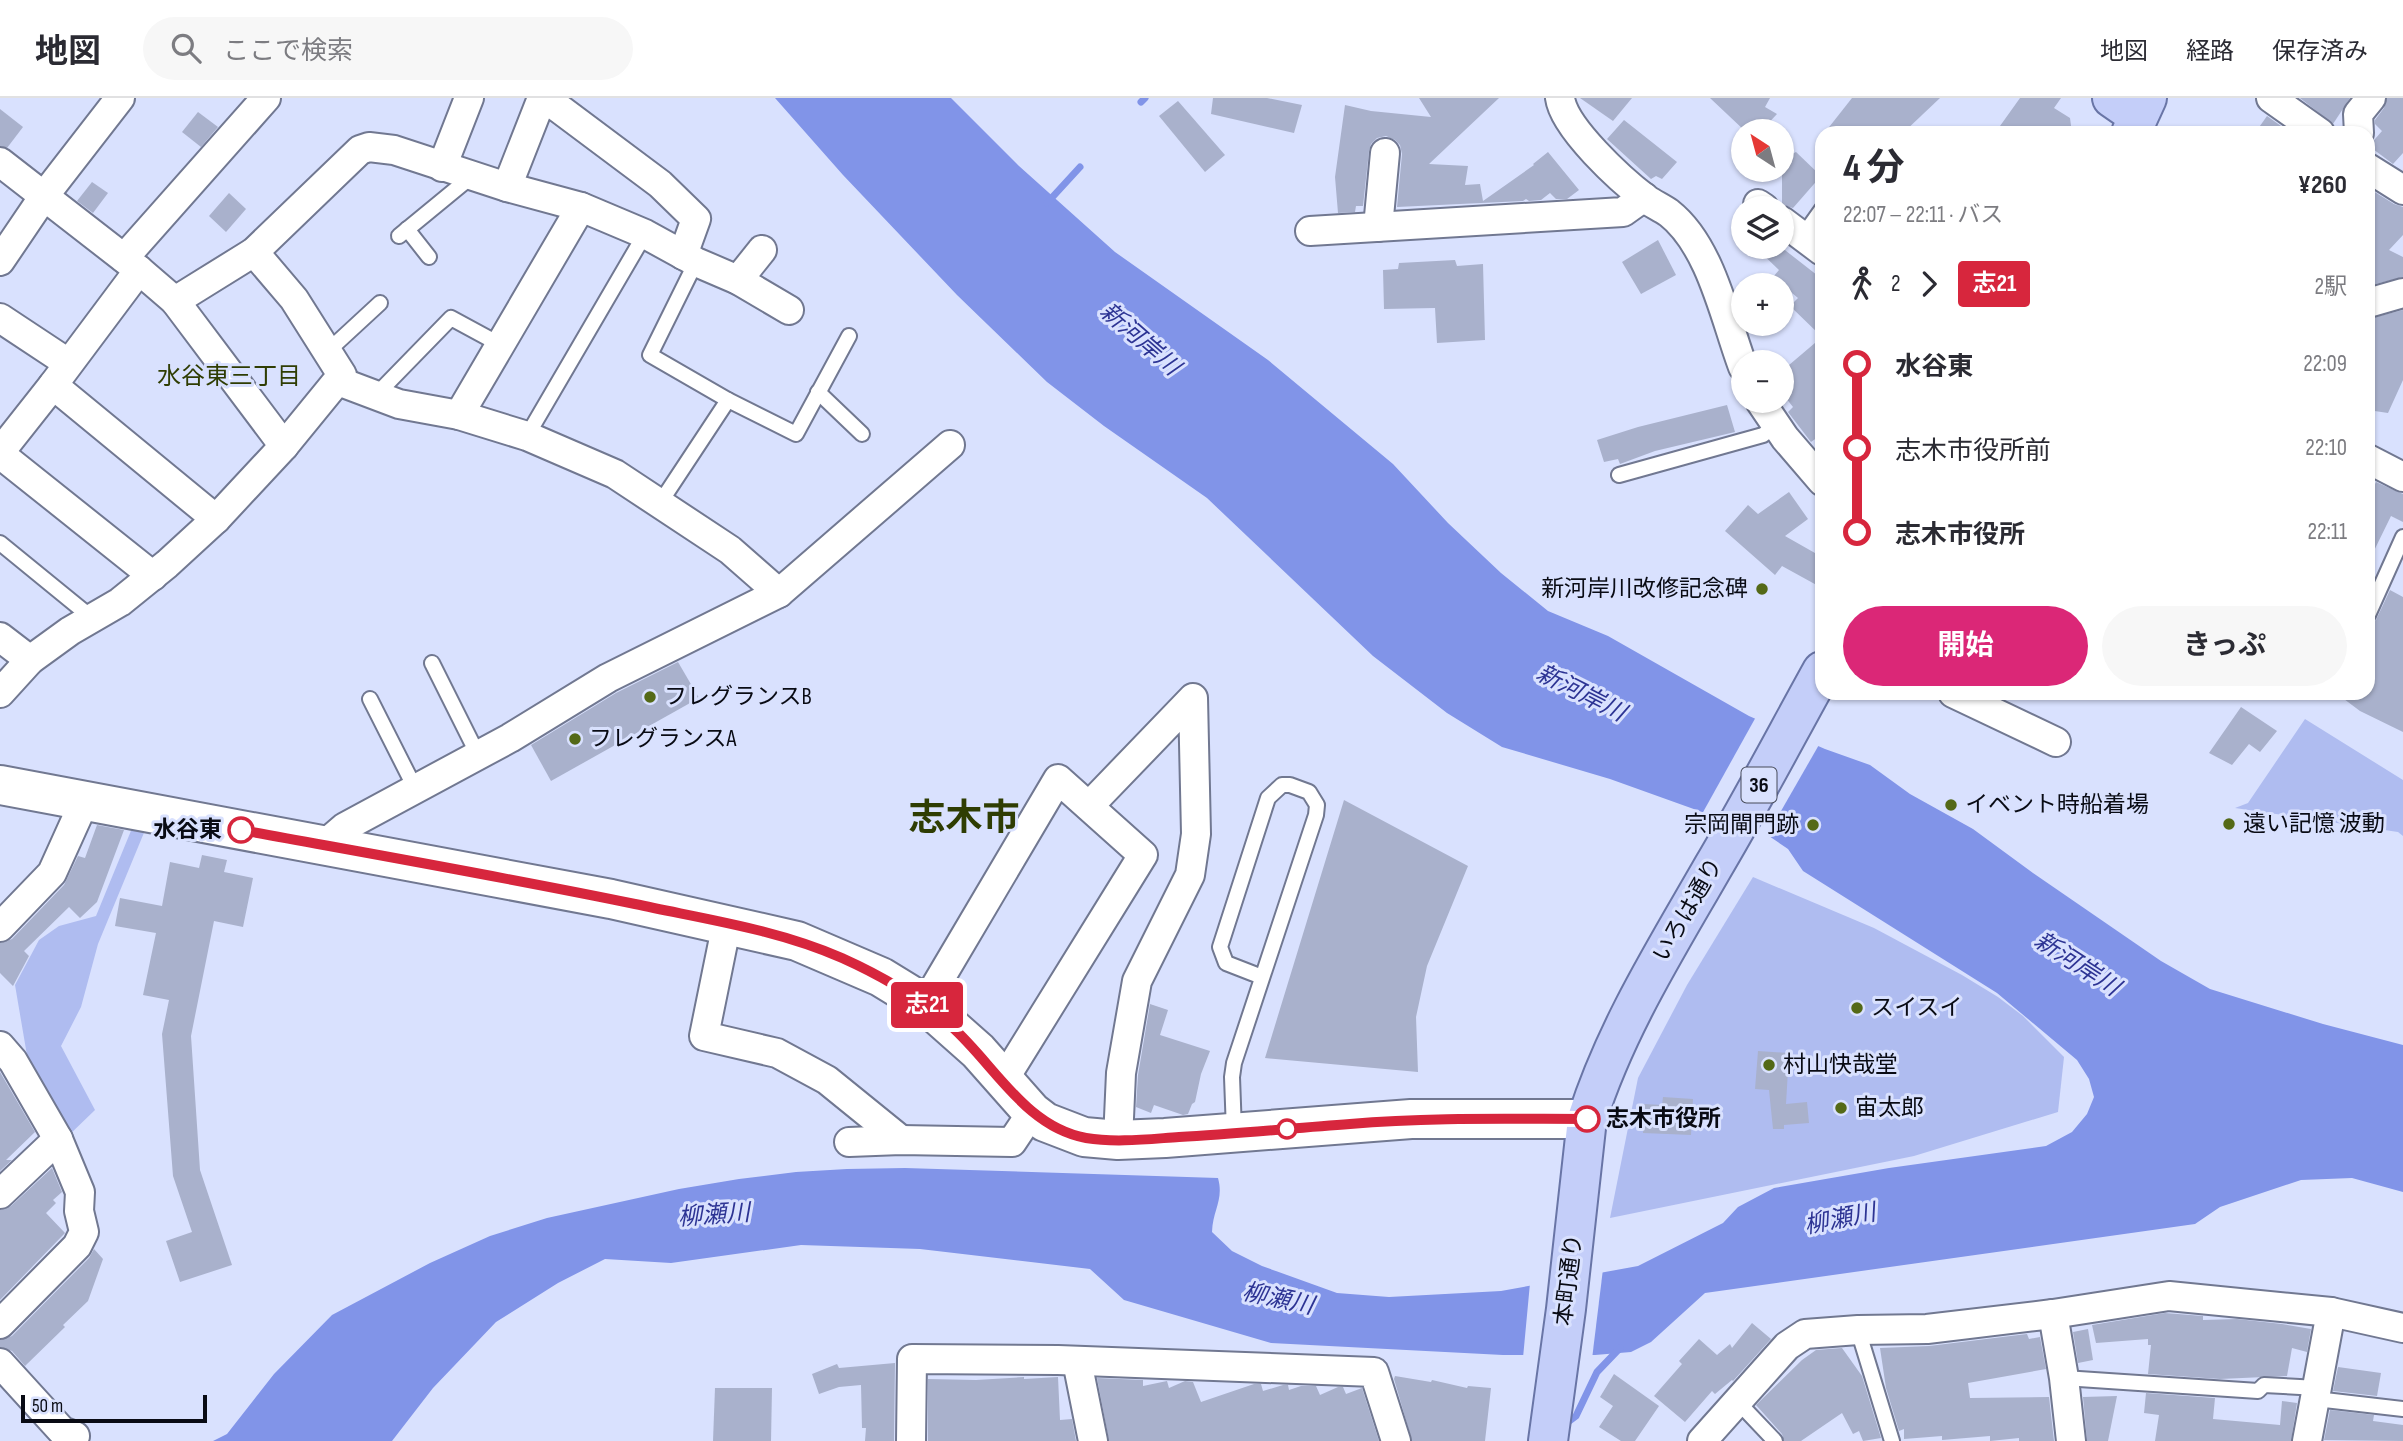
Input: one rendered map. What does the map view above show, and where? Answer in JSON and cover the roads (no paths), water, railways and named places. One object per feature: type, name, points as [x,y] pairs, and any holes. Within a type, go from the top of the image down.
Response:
[{"type":"main road","name":"いろは通り","points":[[1587,1119],[1610,1054],[1629,1014],[1815,684]]},
{"type":"main road","points":[[0,785],[611,899],[727,923],[797,941],[826,951],[881,977],[925,1004],[978,1051],[1032,1112],[1045,1122],[1084,1138],[1118,1140],[1411,1119],[1587,1119]]},
{"type":"main road","name":"本町通り","points":[[1548,1441],[1587,1119]]},
{"type":"street","points":[[0,261],[44,196],[120,98]]},
{"type":"street","points":[[153,576],[0,453],[60,374],[132,264],[266,98]]},
{"type":"street","points":[[442,167],[469,98]]},
{"type":"street","points":[[507,187],[543,98],[660,184],[696,219],[689,258]]},
{"type":"street","points":[[1560,98],[1561,106],[1577,134],[1644,197],[1669,213],[1683,227],[1694,243],[1718,295],[1737,350]]},
{"type":"street","points":[[2272,98],[2310,126]]},
{"type":"street","points":[[2359,126],[2358,114],[2371,98]]},
{"type":"street","points":[[175,301],[254,252],[360,150],[369,147],[394,150],[507,187],[581,207],[645,234],[738,280],[789,310]]},
{"type":"street","points":[[1378,227],[1385,153]]},
{"type":"street","points":[[0,162],[132,264],[175,301],[284,446]]},
{"type":"street","points":[[2375,172],[2403,190]]},
{"type":"street","points":[[1310,231],[1623,212],[1644,197]]},
{"type":"street","points":[[459,415],[581,207]]},
{"type":"street","points":[[738,280],[762,250]]},
{"type":"street","points":[[0,693],[30,660],[120,602],[216,519],[284,446],[342,375],[294,299],[254,252]]},
{"type":"street","points":[[2375,301],[2403,293]]},
{"type":"street","points":[[0,318],[216,519]]},
{"type":"street","points":[[338,381],[400,404],[459,415],[527,436],[615,474],[730,550],[779,593]]},
{"type":"street","points":[[1768,413],[1815,472]]},
{"type":"street","points":[[324,845],[345,827],[478,755],[608,678],[779,593],[950,445]]},
{"type":"street","points":[[2375,462],[2403,477]]},
{"type":"street","points":[[0,637],[30,660]]},
{"type":"street","points":[[1089,806],[1193,698],[1196,834],[1189,875],[1137,981],[1121,1073],[1118,1140]]},
{"type":"street","points":[[1968,700],[2056,742]]},
{"type":"street","points":[[925,1004],[1058,779],[1143,855],[1003,1081]]},
{"type":"street","points":[[0,927],[52,873],[85,800]]},
{"type":"street","points":[[727,923],[704,1036],[777,1053],[827,1080],[901,1140]]},
{"type":"street","points":[[0,1324],[77,1246],[84,1232],[79,1211],[80,1192],[58,1139],[29,1086],[2,1052]]},
{"type":"street","points":[[849,1142],[1012,1142],[1032,1112]]},
{"type":"street","points":[[0,1194],[58,1139]]},
{"type":"street","points":[[1702,1441],[1787,1346],[1805,1334],[1927,1329],[2053,1314],[2169,1296],[2331,1312],[2403,1328]]},
{"type":"street","points":[[2307,1441],[2331,1312]]},
{"type":"street","points":[[2053,1314],[2071,1441]]},
{"type":"street","points":[[911,1441],[912,1359],[1077,1361],[1374,1372],[1396,1441]]},
{"type":"street","points":[[1077,1361],[1093,1441]]},
{"type":"street","points":[[0,1363],[62,1432],[75,1436]]},
{"type":"lane","points":[[429,257],[403,232],[473,175]]},
{"type":"lane","points":[[1802,236],[1815,218]]},
{"type":"lane","points":[[527,436],[645,234]]},
{"type":"lane","points":[[689,258],[650,355],[796,435],[849,335]]},
{"type":"lane","points":[[328,351],[380,303]]},
{"type":"lane","points":[[374,396],[452,318],[499,344]]},
{"type":"lane","points":[[818,392],[862,434]]},
{"type":"lane","points":[[660,503],[728,400]]},
{"type":"lane","points":[[1619,475],[1763,435],[1776,425]]},
{"type":"lane","points":[[2375,599],[2403,537]]},
{"type":"lane","points":[[0,543],[92,618]]},
{"type":"lane","points":[[432,663],[478,755]]},
{"type":"lane","points":[[370,699],[415,788]]},
{"type":"lane","points":[[1234,1133],[1234,1063],[1316,815],[1317,805],[1310,792],[1290,785],[1282,785],[1268,798],[1220,947],[1226,963],[1262,977]]},
{"type":"lane","points":[[1858,1330],[1892,1441]]},
{"type":"lane","points":[[2064,1378],[2258,1391],[2264,1385],[2403,1409]]},
{"type":"lane","points":[[1738,1402],[1775,1441]]},
{"type":"water","points":[[775,98],[951,98],[1019,166],[1115,252],[1268,360],[1393,464],[1448,523],[1501,573],[1548,611],[1608,636],[1749,716],[1870,765],[1910,794],[1973,829],[2161,961],[2210,989],[2323,1024],[2403,1045],[2403,1192],[2352,1178],[2301,1180],[2220,1207],[2195,1224],[1705,1293],[1651,1342],[1631,1352],[1595,1355],[1503,1355],[1271,1343],[1124,1300],[1090,1269],[920,1249],[801,1245],[671,1263],[605,1259],[558,1283],[496,1322],[433,1388],[392,1441],[213,1441],[227,1434],[274,1374],[332,1315],[430,1263],[490,1236],[547,1218],[679,1189],[796,1172],[847,1169],[905,1168],[1218,1178],[1220,1192],[1212,1232],[1232,1251],[1262,1266],[1337,1293],[1389,1297],[1501,1291],[1638,1266],[1723,1223],[1738,1207],[1774,1188],[1889,1168],[2046,1146],[2072,1132],[2087,1114],[2094,1097],[2089,1079],[2077,1060],[1997,993],[1803,871],[1788,849],[1769,836],[1610,779],[1502,747],[1447,713],[1373,656],[1207,498],[1104,426],[1047,382],[957,295],[843,175]]},
{"type":"waterway","points":[[1141,102],[1145,98]]},
{"type":"waterway","points":[[1047,203],[1080,167]]},
{"type":"waterway","points":[[1564,1425],[1576,1416],[1597,1372],[1620,1348]]},
{"type":"place","name":"新河岸川改修記念碑","points":[[1762,589]]},
{"type":"place","name":"フレグランスB","points":[[650,697]]},
{"type":"place","name":"フレグランスA","points":[[575,739]]},
{"type":"place","name":"イベント時船着場","points":[[1951,805]]},
{"type":"place","name":"遠い記憶 波動","points":[[2229,824]]},
{"type":"place","name":"宗岡閘門跡","points":[[1813,825]]},
{"type":"place","name":"水谷東","points":[[241,830]]},
{"type":"place","name":"スイスイ","points":[[1857,1008]]},
{"type":"place","name":"村山快哉堂","points":[[1769,1065]]},
{"type":"place","name":"宙太郎","points":[[1841,1108]]},
{"type":"place","name":"志木市役所","points":[[1587,1119]]},
{"type":"district","name":"水谷東三丁目","points":[[229,376]]},
{"type":"district","name":"志木市","points":[[964,819]]},
{"type":"water label","name":"新河岸川","points":[[1140,339]]},
{"type":"water label","name":"新河岸川","points":[[1581,693]]},
{"type":"water label","name":"新河岸川","points":[[2077,964]]},
{"type":"water label","name":"柳瀬川","points":[[714,1215]]},
{"type":"water label","name":"柳瀬川","points":[[1840,1219]]},
{"type":"water label","name":"柳瀬川","points":[[1278,1299]]}]
